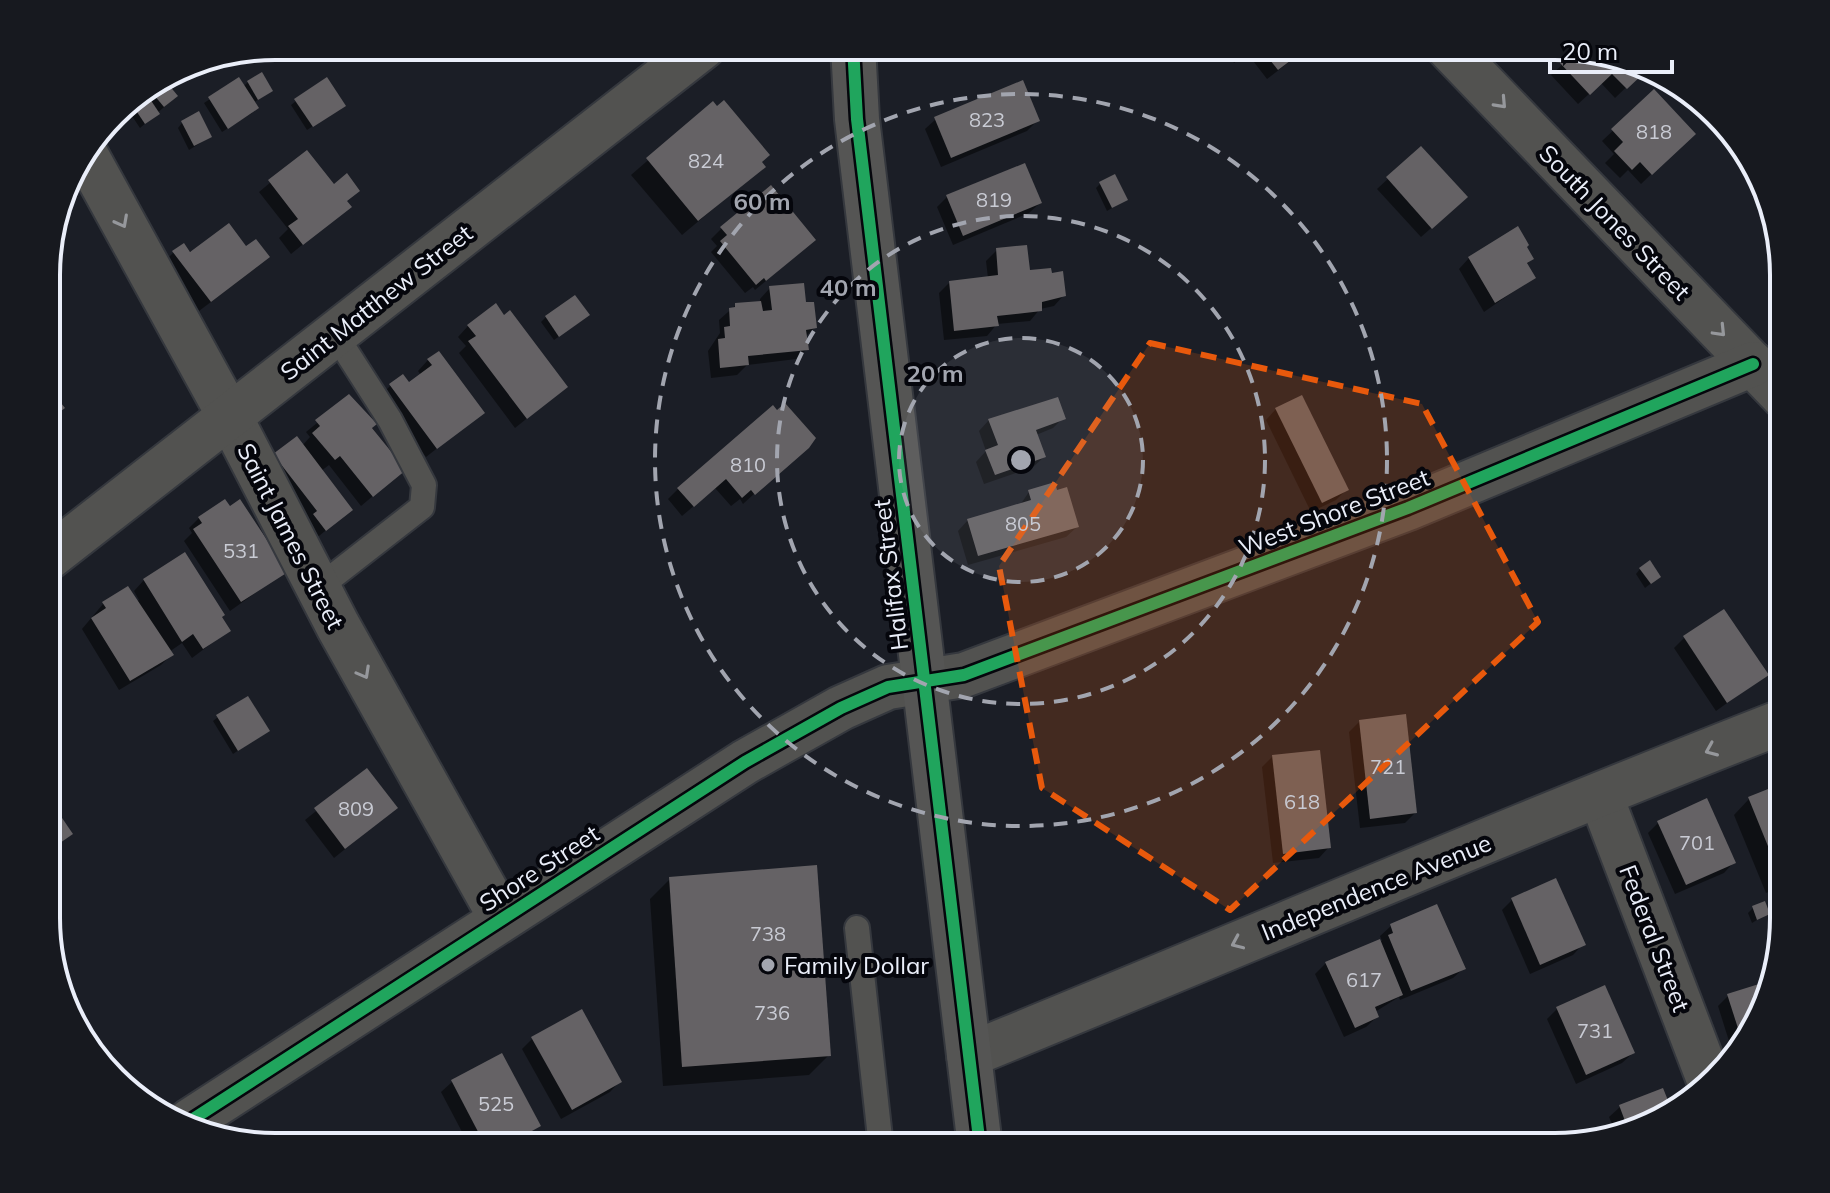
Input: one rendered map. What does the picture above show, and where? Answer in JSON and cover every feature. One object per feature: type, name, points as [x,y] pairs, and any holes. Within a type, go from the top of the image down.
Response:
[{"type":"main road","name":"Halifax Street","points":[[854,60],[857,119],[978,1133]]},
{"type":"street","name":"Saint Matthew Street","points":[[60,549],[686,60]]},
{"type":"street","name":"South Jones Street","points":[[1460,60],[1770,382]]},
{"type":"street","name":"Saint James Street","points":[[91,164],[230,417],[318,588],[501,918]]},
{"type":"street","name":"West Shore Street","points":[[925,681],[964,675],[1408,508],[1753,364]]},
{"type":"street","name":"Shore Street","points":[[195,1118],[745,762],[841,708],[888,687],[925,681]]},
{"type":"street","name":"Independence Avenue","points":[[969,1055],[1162,977],[1305,913],[1770,727]]},
{"type":"street","name":"Federal Street","points":[[1601,797],[1706,1071]]},
{"type":"lane","points":[[318,588],[422,507],[424,485],[390,420],[335,334]]},
{"type":"lane","points":[[857,928],[879,1133]]},
{"type":"highlighted area","points":[[1150,343],[1422,404],[1538,622],[1230,910],[1042,788],[999,566]]},
{"type":"building","points":[[1270,60],[1291,60],[1278,70]]},
{"type":"building","points":[[1583,62],[1611,67],[1639,77],[1627,89],[1612,74],[1590,95],[1560,63]]},
{"type":"building","points":[[262,72],[273,91],[258,100],[247,81]]},
{"type":"building","points":[[239,77],[259,108],[228,129],[208,97]]},
{"type":"building","points":[[327,77],[346,106],[313,127],[294,99]]},
{"type":"building","points":[[1023,80],[1040,121],[951,158],[934,117]]},
{"type":"building","points":[[171,87],[178,96],[164,107],[155,97]]},
{"type":"building","points":[[1654,89],[1696,134],[1652,175],[1640,162],[1632,170],[1614,151],[1623,142],[1611,129]]},
{"type":"building","points":[[151,100],[160,114],[145,124],[136,111]]},
{"type":"building","points":[[724,100],[770,155],[762,162],[766,167],[698,221],[646,158],[713,101],[717,106]]},
{"type":"building","points":[[199,111],[212,137],[194,146],[181,121]]},
{"type":"building","points":[[1421,146],[1468,197],[1432,229],[1386,177]]},
{"type":"building","points":[[307,150],[334,184],[347,173],[360,191],[347,201],[352,207],[303,245],[288,226],[298,219],[268,180]]},
{"type":"building","points":[[1025,163],[1042,203],[963,236],[946,195]]},
{"type":"building","points":[[1115,174],[1128,200],[1112,208],[1099,182]]},
{"type":"building","points":[[771,185],[816,240],[766,281],[764,278],[756,285],[720,241],[727,235],[720,227]]},
{"type":"building","points":[[229,223],[246,246],[256,239],[270,257],[211,302],[172,251],[184,243],[190,252]]},
{"type":"building","points":[[1518,226],[1534,259],[1527,263],[1536,278],[1495,303],[1468,257]]},
{"type":"building","points":[[1027,245],[1030,270],[1051,268],[1052,273],[1063,271],[1066,296],[1042,302],[1042,311],[997,316],[999,326],[954,331],[949,281],[998,275],[996,248]]},
{"type":"building","points":[[804,283],[806,302],[814,302],[817,328],[806,330],[809,350],[748,356],[749,365],[720,368],[718,339],[725,338],[724,327],[730,326],[729,308],[735,307],[735,303],[761,301],[763,311],[772,310],[769,286]]},
{"type":"building","points":[[575,295],[590,315],[559,337],[545,316]]},
{"type":"building","points":[[496,303],[504,315],[510,310],[568,387],[527,419],[468,341],[476,336],[467,325]]},
{"type":"building","points":[[439,351],[485,413],[437,449],[389,384],[403,374],[409,382],[432,365],[427,359]]},
{"type":"building","points":[[349,394],[377,424],[372,428],[406,470],[373,497],[340,456],[335,460],[312,433],[320,426],[315,420]]},
{"type":"building","points":[[1302,395],[1349,490],[1322,503],[1275,408]]},
{"type":"building","points":[[1058,397],[1066,419],[1036,430],[1046,457],[995,475],[985,450],[998,445],[988,419]]},
{"type":"building","points":[[785,403],[816,438],[809,448],[755,495],[751,490],[742,498],[726,479],[694,507],[677,488],[773,405],[777,410]]},
{"type":"building","points":[[297,436],[353,510],[326,531],[313,514],[317,511],[273,454]]},
{"type":"building","points":[[1055,482],[1057,490],[1067,487],[1079,527],[978,556],[967,519],[1031,500],[1028,490]]},
{"type":"building","points":[[225,499],[230,506],[240,499],[288,572],[241,602],[193,529],[202,523],[198,517]]},
{"type":"building","points":[[185,552],[225,615],[222,617],[231,631],[203,649],[193,634],[182,642],[143,579]]},
{"type":"building","points":[[1650,560],[1661,577],[1651,584],[1639,568]]},
{"type":"building","points":[[128,586],[174,655],[130,681],[91,618],[106,608],[102,602]]},
{"type":"building","points":[[1724,609],[1769,675],[1727,703],[1683,636]]},
{"type":"building","points":[[248,696],[270,731],[238,751],[216,715]]},
{"type":"building","points":[[1406,714],[1417,813],[1370,819],[1359,720]]},
{"type":"building","points":[[1320,750],[1331,848],[1283,854],[1272,755]]},
{"type":"building","points":[[367,768],[398,808],[345,849],[314,808]]},
{"type":"building","points":[[1770,788],[1770,851],[1748,797]]},
{"type":"building","points":[[1707,798],[1736,863],[1686,885],[1657,821]]},
{"type":"building","points":[[60,815],[73,834],[60,843]]},
{"type":"building","points":[[817,865],[831,1056],[682,1067],[669,877]]},
{"type":"building","points":[[1556,878],[1586,945],[1540,965],[1511,898]]},
{"type":"building","points":[[1765,901],[1770,914],[1757,920],[1752,906]]},
{"type":"building","points":[[1437,904],[1466,969],[1411,991],[1388,935],[1393,933],[1390,924]]},
{"type":"building","points":[[1380,939],[1403,995],[1375,1007],[1379,1017],[1355,1028],[1325,962]]},
{"type":"building","points":[[1605,985],[1635,1053],[1586,1075],[1556,1007]]},
{"type":"building","points":[[1759,985],[1739,1030],[1727,994]]},
{"type":"building","points":[[582,1009],[622,1082],[572,1110],[531,1037]]},
{"type":"building","points":[[502,1053],[541,1126],[528,1133],[479,1133],[451,1080]]},
{"type":"building","points":[[1663,1088],[1668,1101],[1625,1121],[1619,1105]]},
{"type":"cycle path","points":[[854,60],[857,119],[978,1133]]},
{"type":"cycle path","points":[[195,1118],[745,762],[841,708],[888,687],[964,675],[1408,508],[1753,364]]},
{"type":"place","name":"Family Dollar","points":[[768,965]]}]
